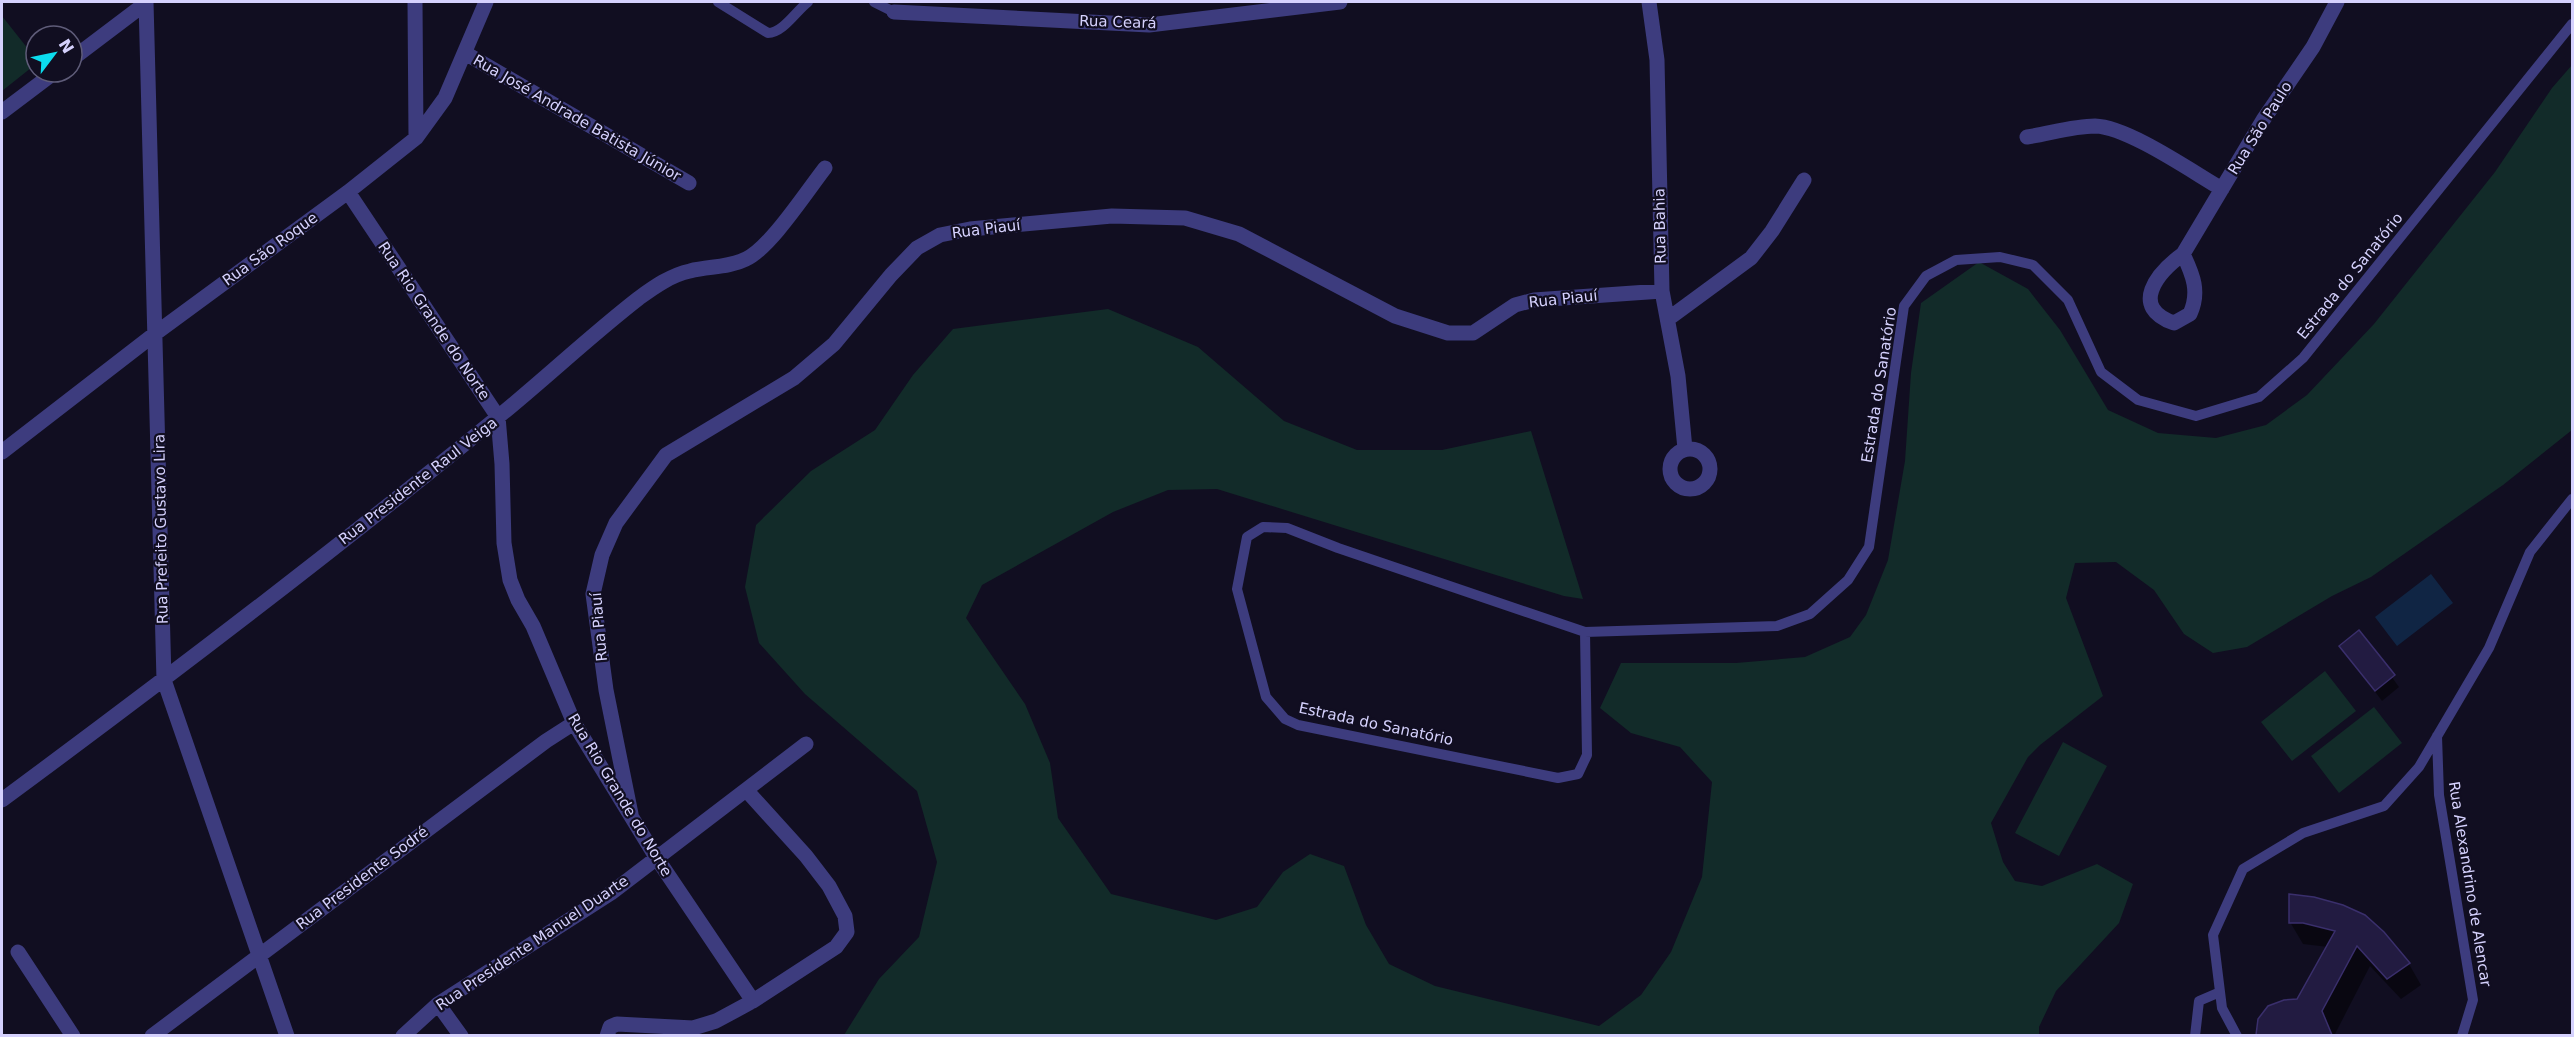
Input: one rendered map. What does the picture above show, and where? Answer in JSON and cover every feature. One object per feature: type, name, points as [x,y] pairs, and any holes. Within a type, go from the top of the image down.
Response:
[{"type":"street","points":[[84,50],[146,2]]},
{"type":"street","name":"Rua Prefeito Gustavo Lira","points":[[146,2],[164,680],[287,1035]]},
{"type":"street","points":[[415,2],[416,138]]},
{"type":"street","name":"Rua São Roque","points":[[2,452],[156,333],[348,192],[416,138],[445,98],[486,2]]},
{"type":"street","name":"Rua Ceará","points":[[894,12],[1149,25],[1229,9],[1340,2]]},
{"type":"street","name":"Rua Bahia","points":[[1649,2],[1656,60],[1662,291],[1678,376],[1685,449]]},
{"type":"street","name":"Rua São Paulo","points":[[2183,254],[2263,120],[2313,47],[2337,2]]},
{"type":"street","name":"Rua José Andrade Batista Júnior","points":[[465,53],[689,183]]},
{"type":"street","points":[[2,112],[38,84]]},
{"type":"street","points":[[2027,137],[2096,126],[2113,130],[2147,146],[2222,189]]},
{"type":"street","name":"Rua Presidente Raul Veiga","points":[[2,800],[164,680],[498,417],[639,298],[666,280],[689,271],[731,265],[748,258],[764,245],[825,168]]},
{"type":"street","points":[[1668,320],[1751,258],[1772,231],[1804,180]]},
{"type":"street","name":"Rua Rio Grande do Norte","points":[[348,192],[498,417],[504,543],[510,580],[533,626],[574,723],[656,857],[753,1001]]},
{"type":"street","name":"Rua Piauí","points":[[631,814],[606,690],[593,594],[602,555],[616,523],[666,455],[794,378],[834,344],[891,275],[911,255],[940,235],[970,229],[1112,216],[1185,218],[1239,234],[1395,316],[1448,333],[1473,333],[1515,305],[1534,300],[1662,291]]},
{"type":"street","name":"Rua Presidente Sodré","points":[[152,1035],[546,741],[574,723]]},
{"type":"street","name":"Rua Presidente Manuel Duarte","points":[[403,1035],[438,1004],[611,893],[806,744]]},
{"type":"street","points":[[607,1035],[610,1027],[617,1024],[693,1028],[716,1021],[753,1001],[836,947],[846,932],[846,916],[829,886],[806,856],[747,791]]},
{"type":"street","points":[[18,952],[73,1035]]},
{"type":"street","points":[[438,1004],[461,1035]]},
{"type":"lane","points":[[718,2],[768,33],[774,33],[808,2]]},
{"type":"lane","points":[[874,2],[894,12]]},
{"type":"lane","name":"Estrada do Sanatório","points":[[1585,632],[1587,755],[1578,774],[1558,778],[1298,726],[1285,719],[1266,697],[1237,589],[1247,537],[1263,527],[1287,528],[1338,548],[1585,632],[1777,626],[1810,614],[1848,580],[1869,547],[1904,306],[1926,276],[1956,260],[2000,257],[2032,265],[2068,300],[2101,372],[2138,400],[2196,416],[2259,398],[2303,358],[2572,24]]},
{"type":"lane","points":[[2237,1035],[2222,1008],[2213,935],[2243,869],[2303,833],[2384,806],[2419,767],[2489,648],[2530,552],[2572,499]]},
{"type":"lane","name":"Rua Alexandrino de Alencar","points":[[2437,736],[2439,795],[2473,1000],[2462,1035]]},
{"type":"lane","points":[[2195,1035],[2199,1000],[2220,992]]},
{"type":"green space","points":[[2,16],[24,44],[24,74],[2,91]]},
{"type":"green space","points":[[2572,65],[2572,430],[2503,485],[2371,577],[2332,596],[2247,647],[2213,653],[2184,634],[2154,590],[2116,562],[2075,563],[2066,598],[2103,696],[2028,757],[1991,823],[2003,862],[2015,881],[2042,886],[2097,864],[2133,884],[2119,923],[2056,991],[2039,1027],[2039,1035],[844,1035],[879,979],[919,937],[937,862],[917,791],[805,694],[759,643],[745,587],[756,525],[811,471],[875,430],[913,375],[953,329],[1108,309],[1198,347],[1284,421],[1357,450],[1442,450],[1531,431],[1583,599],[1564,596],[1217,489],[1168,490],[1113,512],[982,585],[966,618],[1025,704],[1050,763],[1058,818],[1111,894],[1216,920],[1257,907],[1283,872],[1310,854],[1344,866],[1366,925],[1389,964],[1435,986],[1599,1026],[1641,995],[1671,952],[1702,877],[1712,782],[1680,747],[1631,733],[1600,708],[1621,663],[1736,663],[1805,657],[1850,637],[1866,615],[1888,560],[1905,461],[1911,373],[1921,303],[1979,262],[2028,289],[2060,330],[2108,410],[2158,433],[2216,438],[2266,425],[2307,395],[2374,324],[2495,172],[2552,88]]},
{"type":"green space","points":[[2325,671],[2356,711],[2292,761],[2261,722]]},
{"type":"green space","points":[[2374,707],[2402,743],[2339,793],[2311,756]]},
{"type":"green space","points":[[2063,742],[2107,766],[2059,856],[2015,833]]},
{"type":"water","points":[[2431,574],[2453,603],[2397,646],[2375,617]]},
{"type":"building","points":[[2359,630],[2395,675],[2375,691],[2339,646]]},
{"type":"building","points":[[2289,894],[2314,897],[2343,905],[2365,915],[2384,932],[2410,963],[2387,979],[2357,946],[2322,1011],[2332,1035],[2256,1035],[2258,1019],[2268,1006],[2284,1000],[2297,999],[2335,931],[2303,923],[2289,923]]}]
